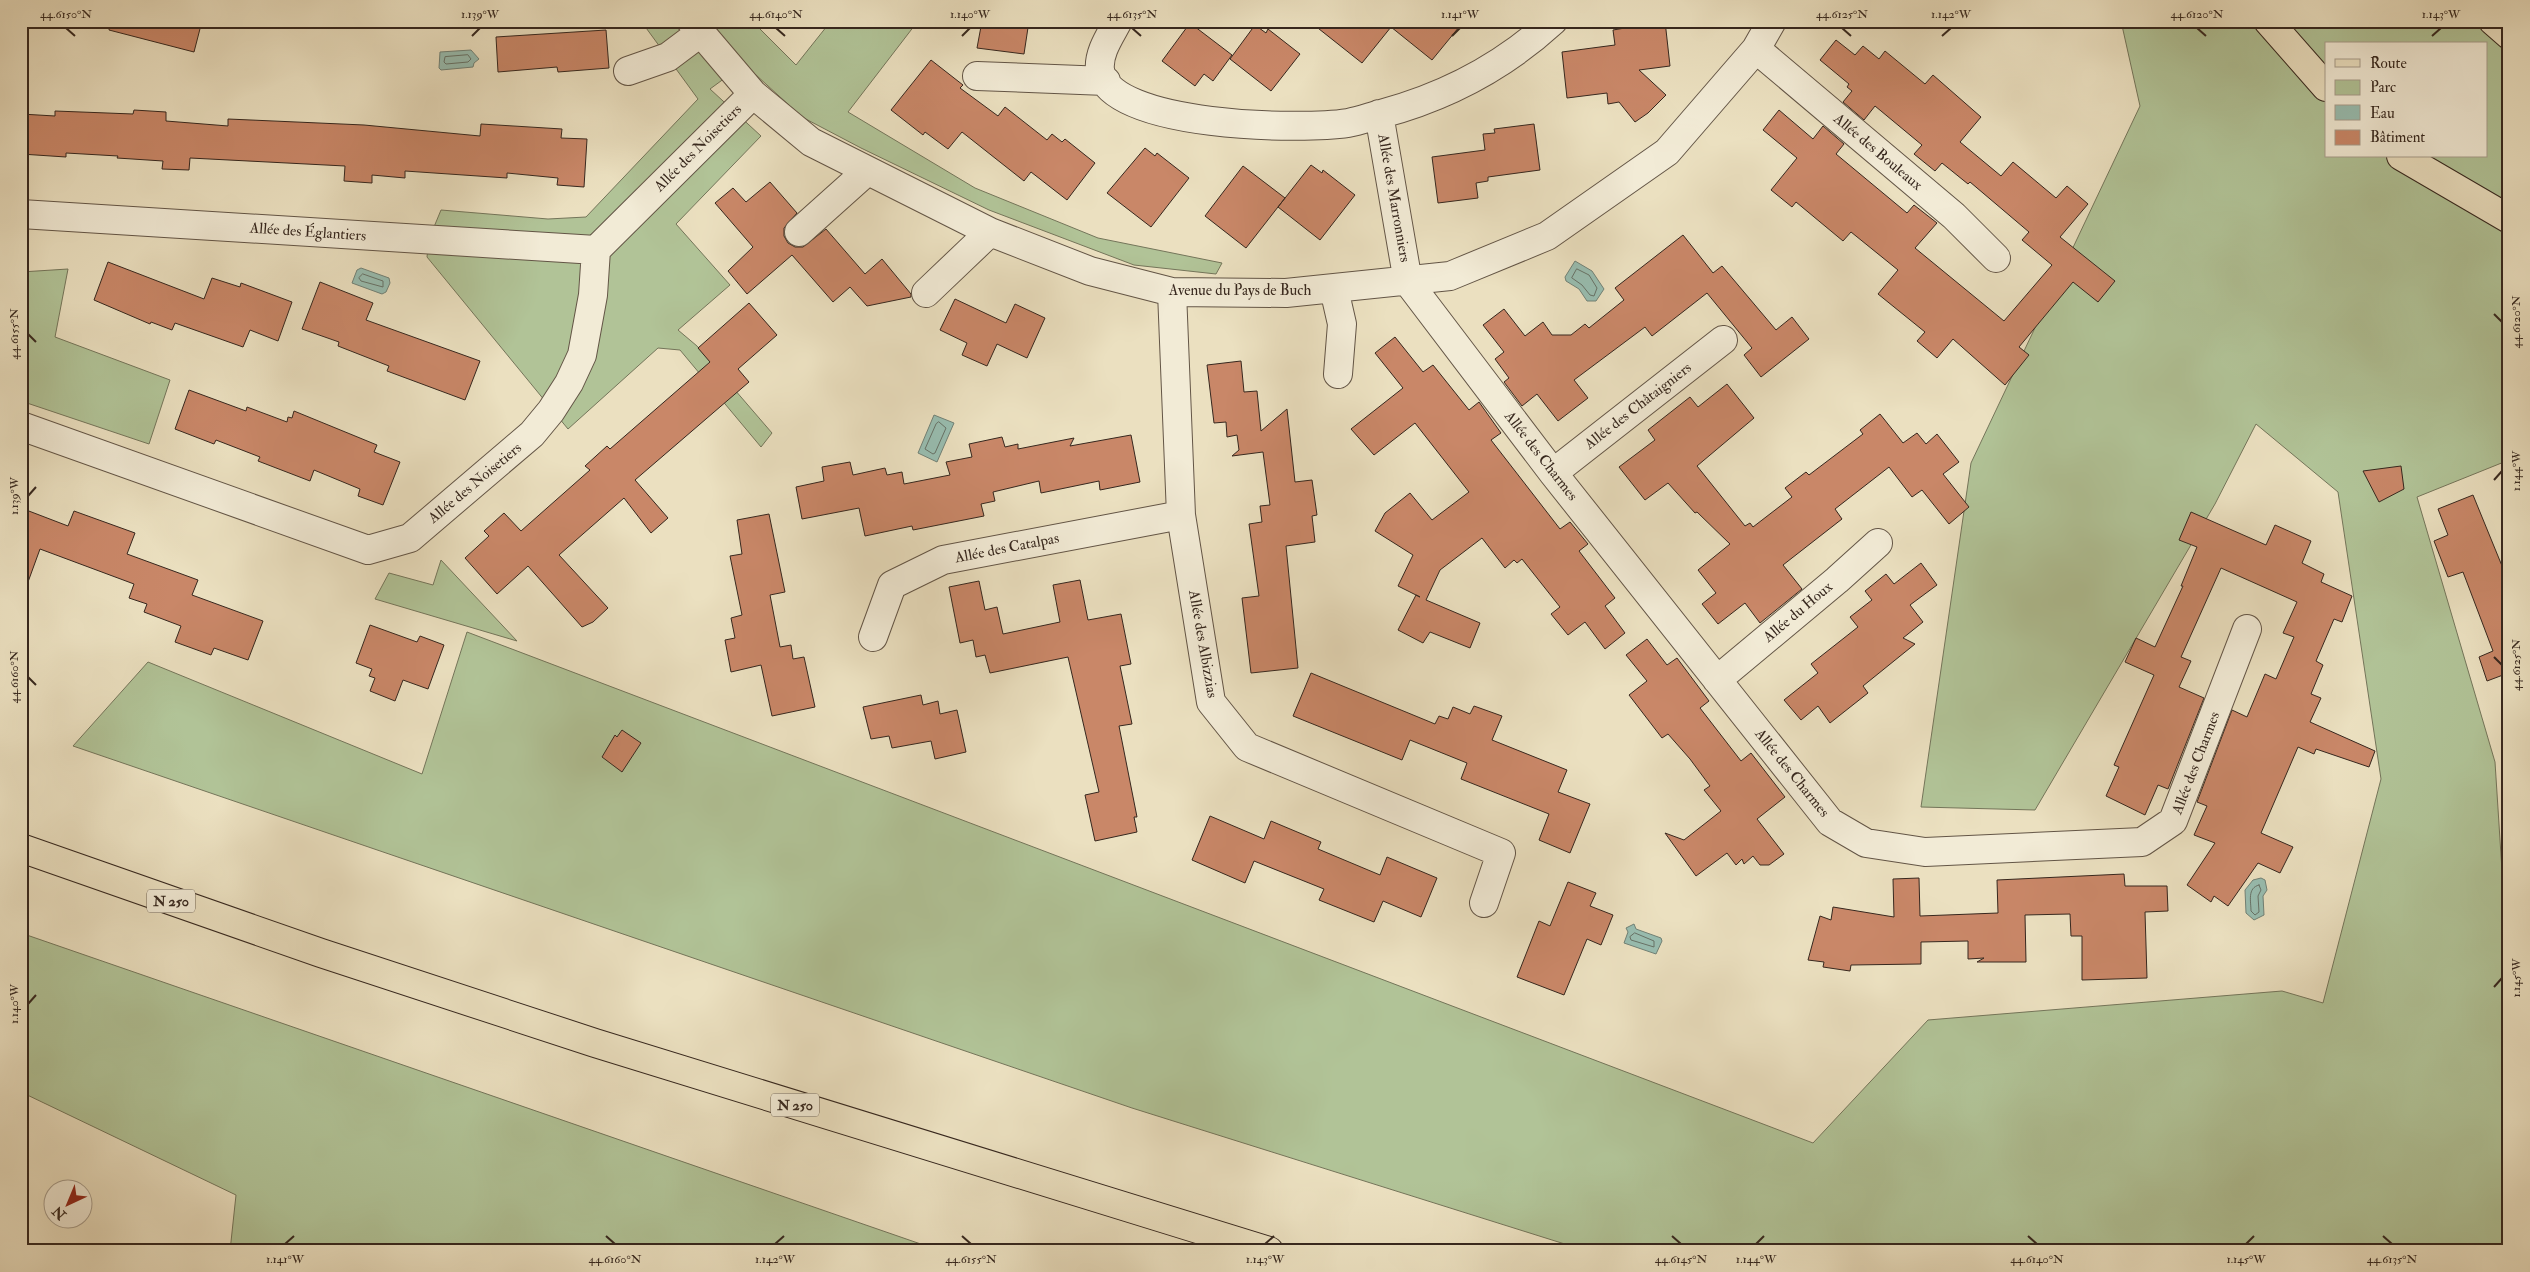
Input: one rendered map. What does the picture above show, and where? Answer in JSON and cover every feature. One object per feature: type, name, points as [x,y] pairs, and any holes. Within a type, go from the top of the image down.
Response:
[{"type":"main road","points":[[2268,21],[2325,86]]},
{"type":"main road","points":[[2492,21],[2509,35]]},
{"type":"main road","points":[[2404,158],[2509,219]]},
{"type":"main road","name":"N 250","points":[[21,848],[321,953],[595,1043],[1270,1251]]},
{"type":"street","points":[[1106,81],[1100,71],[1103,47],[1118,21]]},
{"type":"street","name":"Allée des Marronniers","points":[[1106,81],[1109,88],[1128,100],[1156,111],[1217,124],[1271,126],[1348,123],[1414,106],[1456,87],[1491,68],[1532,40],[1553,21]]},
{"type":"street","name":"Avenue du Pays de Buch","points":[[696,27],[753,94],[811,142],[866,172],[990,232],[1090,271],[1172,292],[1286,293],[1408,282],[1450,276],[1547,236],[1667,152],[1756,49],[1772,21]]},
{"type":"street","points":[[628,71],[668,57],[696,27]]},
{"type":"street","name":"Allée des Bouleaux","points":[[1756,49],[1954,216],[1996,258]]},
{"type":"street","points":[[977,76],[1106,81]]},
{"type":"street","name":"Allée des Noisetiers","points":[[21,426],[368,550],[410,538],[532,434],[569,383],[582,354],[593,295],[596,250],[753,94]]},
{"type":"street","name":"Allée des Marronniers","points":[[1379,114],[1408,282]]},
{"type":"street","points":[[799,232],[866,172]]},
{"type":"street","name":"Allée des Églantiers","points":[[21,214],[596,250]]},
{"type":"street","points":[[926,292],[990,232]]},
{"type":"street","name":"Allée des Charmes","points":[[1408,282],[1553,473],[1830,822],[1866,843],[1925,852],[2142,842],[2173,821],[2248,629]]},
{"type":"street","points":[[1334,289],[1342,324],[1338,374]]},
{"type":"street","name":"Allée des Albizzias","points":[[1172,292],[1181,515],[1211,702],[1247,747],[1501,853],[1484,903]]},
{"type":"street","name":"Allée des Châtaigniers","points":[[1553,473],[1723,340]]},
{"type":"street","name":"Allée des Catalpas","points":[[873,637],[892,585],[943,560],[1181,515]]},
{"type":"street","name":"Allée du Houx","points":[[1717,680],[1837,580],[1878,543]]},
{"type":"green space","points":[[641,21],[752,21],[796,65],[831,21],[918,21],[848,112],[975,188],[1098,238],[1222,263],[1216,274],[1134,265],[989,210],[802,117],[744,64],[710,89],[761,136],[676,224],[730,285],[678,330],[697,346],[772,433],[761,447],[680,350],[658,348],[568,429],[427,257],[429,239],[441,210],[548,219],[586,217],[698,99]]},
{"type":"green space","points":[[2121,21],[2509,21],[2509,455],[2504,462],[2417,497],[2495,762],[2509,980],[2509,1251],[1587,1251],[1132,1108],[73,746],[148,662],[422,774],[467,632],[1813,1143],[1928,1020],[2282,991],[2323,1003],[2381,779],[2338,492],[2256,424],[2215,504],[2035,810],[1921,807],[1971,463],[2140,106]]},
{"type":"green space","points":[[68,269],[55,337],[170,380],[149,444],[21,401],[21,272]]},
{"type":"green space","points":[[441,560],[517,641],[375,599],[389,573],[433,585]]},
{"type":"green space","points":[[21,933],[941,1251],[230,1251],[236,1195],[21,1092]]},
{"type":"water","points":[[471,50],[479,59],[474,63],[473,67],[441,70],[439,68],[440,52]]},
{"type":"water","points":[[1575,261],[1592,271],[1604,289],[1596,301],[1587,301],[1579,289],[1566,281],[1565,277]]},
{"type":"water","points":[[361,268],[389,278],[390,283],[386,292],[382,294],[352,283],[357,270]]},
{"type":"water","points":[[934,415],[954,423],[937,462],[918,453]]},
{"type":"water","points":[[2261,878],[2265,880],[2267,890],[2263,896],[2264,915],[2254,920],[2246,913],[2245,890],[2253,880]]},
{"type":"water","points":[[1634,924],[1636,929],[1661,938],[1662,941],[1656,954],[1624,943],[1628,932],[1626,928]]},
{"type":"building","points":[[110,21],[202,21],[194,52],[109,30]]},
{"type":"building","points":[[982,21],[1029,21],[1024,54],[977,48]]},
{"type":"building","points":[[1309,21],[1464,21],[1432,60],[1391,27],[1362,63]]},
{"type":"building","points":[[1665,21],[1670,66],[1639,70],[1666,95],[1648,113],[1635,122],[1619,102],[1608,104],[1607,93],[1567,98],[1562,52],[1615,45],[1613,30],[1625,28],[1624,24]]},
{"type":"building","points":[[1190,23],[1232,55],[1213,81],[1204,74],[1195,86],[1162,61]]},
{"type":"building","points":[[1255,25],[1266,33],[1268,29],[1300,54],[1271,91],[1230,59]]},
{"type":"building","points":[[606,30],[609,68],[558,72],[557,67],[498,72],[496,37]]},
{"type":"building","points":[[1836,40],[1855,55],[1863,46],[1879,59],[1885,51],[1925,84],[1933,75],[1981,117],[1960,142],[2001,176],[2013,162],[2056,198],[2067,186],[2088,204],[2060,237],[2115,281],[2098,302],[2073,282],[2019,347],[2029,355],[2005,385],[1953,339],[1937,358],[1917,341],[1925,332],[1878,294],[1898,270],[1851,232],[1843,241],[1796,202],[1792,207],[1771,190],[1797,158],[1763,130],[1779,110],[1813,139],[1823,126],[1844,144],[1836,154],[1907,213],[1914,205],[1937,223],[1915,248],[2004,321],[2052,265],[2022,240],[2029,232],[1970,182],[1968,184],[1942,163],[1935,171],[1914,154],[1922,145],[1875,106],[1864,120],[1843,102],[1852,91],[1847,87],[1849,84],[1820,60]]},
{"type":"building","points":[[931,60],[963,85],[960,88],[998,116],[1005,107],[1047,140],[1052,134],[1062,142],[1065,139],[1095,163],[1067,200],[1031,172],[1024,181],[962,132],[948,149],[925,132],[923,135],[891,110]]},
{"type":"building","points":[[134,110],[166,112],[166,121],[228,126],[228,119],[364,125],[480,136],[481,124],[562,129],[561,138],[587,139],[584,187],[557,185],[558,178],[507,173],[507,178],[405,171],[405,178],[372,175],[372,183],[344,181],[345,166],[190,158],[189,170],[162,169],[163,161],[117,158],[118,156],[66,153],[66,157],[21,154],[21,114],[55,116],[55,111],[133,114]]},
{"type":"building","points":[[1534,124],[1540,170],[1488,177],[1488,181],[1476,183],[1478,198],[1438,203],[1432,157],[1485,150],[1483,134],[1495,133],[1494,129]]},
{"type":"building","points":[[1145,148],[1155,156],[1157,153],[1189,178],[1151,227],[1107,193]]},
{"type":"building","points":[[1311,165],[1322,173],[1323,170],[1355,195],[1320,240],[1278,207]]},
{"type":"building","points":[[1243,166],[1285,198],[1246,248],[1205,216]]},
{"type":"building","points":[[770,182],[797,213],[784,228],[784,236],[788,243],[795,247],[803,247],[826,229],[865,274],[882,259],[911,294],[911,297],[867,306],[850,287],[833,302],[792,255],[747,294],[728,271],[753,247],[715,203],[733,188],[746,202]]},
{"type":"building","points":[[1683,235],[1713,273],[1722,266],[1776,330],[1792,317],[1809,339],[1761,377],[1744,355],[1752,348],[1707,293],[1652,336],[1645,327],[1574,380],[1588,398],[1558,421],[1537,394],[1522,406],[1504,382],[1509,378],[1495,359],[1504,352],[1483,325],[1504,309],[1525,336],[1543,322],[1552,335],[1571,335],[1585,324],[1589,328],[1624,300],[1615,288]]},
{"type":"building","points":[[108,262],[204,299],[212,278],[240,287],[241,283],[292,302],[278,341],[250,330],[243,347],[175,323],[172,330],[151,322],[150,324],[94,300]]},
{"type":"building","points":[[320,282],[373,303],[366,320],[480,361],[465,400],[387,371],[389,366],[338,346],[339,342],[302,329]]},
{"type":"building","points":[[955,299],[1006,323],[1015,304],[1045,318],[1027,358],[997,344],[987,366],[962,355],[967,343],[940,330]]},
{"type":"building","points":[[749,303],[777,335],[738,369],[749,382],[635,480],[668,518],[651,533],[624,498],[559,555],[608,608],[593,622],[582,627],[528,566],[497,594],[465,558],[489,536],[484,531],[504,513],[521,531],[590,470],[585,466],[607,446],[610,449],[710,362],[698,348]]},
{"type":"building","points":[[1395,337],[1423,372],[1433,365],[1469,410],[1479,402],[1501,433],[1491,440],[1560,529],[1570,522],[1588,544],[1579,551],[1615,598],[1605,606],[1625,633],[1605,649],[1585,622],[1568,635],[1551,614],[1560,607],[1522,559],[1517,563],[1514,560],[1505,568],[1482,538],[1440,570],[1426,600],[1480,623],[1470,648],[1430,632],[1423,643],[1398,630],[1416,595],[1398,586],[1413,555],[1375,531],[1385,513],[1410,493],[1432,520],[1469,492],[1415,423],[1374,455],[1351,429],[1403,388],[1375,353]]},
{"type":"building","points":[[1241,361],[1244,392],[1257,391],[1261,431],[1287,409],[1295,482],[1312,480],[1317,515],[1312,516],[1315,542],[1286,546],[1298,668],[1251,673],[1242,598],[1259,596],[1249,524],[1262,522],[1260,506],[1270,505],[1263,452],[1232,456],[1239,450],[1237,435],[1227,437],[1226,422],[1214,423],[1207,365]]},
{"type":"building","points":[[1727,384],[1754,418],[1697,466],[1745,526],[1750,523],[1753,527],[1792,497],[1785,488],[1806,472],[1809,475],[1863,434],[1860,430],[1880,414],[1903,443],[1917,433],[1926,444],[1937,434],[1959,462],[1943,474],[1969,507],[1949,524],[1922,490],[1912,497],[1889,467],[1835,509],[1842,519],[1783,565],[1802,589],[1760,623],[1745,603],[1718,624],[1702,604],[1716,593],[1698,570],[1730,544],[1697,512],[1695,513],[1668,483],[1645,500],[1619,467],[1655,440],[1648,430],[1690,397],[1698,407]]},
{"type":"building","points":[[189,390],[246,411],[247,407],[287,422],[288,417],[292,418],[294,411],[377,445],[374,452],[400,462],[383,505],[358,496],[360,489],[314,470],[310,481],[258,461],[260,457],[216,440],[214,444],[175,429]]},
{"type":"building","points":[[1131,435],[1140,482],[1100,490],[1099,481],[1041,493],[1039,481],[993,492],[995,501],[981,504],[984,516],[913,530],[912,526],[865,536],[859,508],[802,519],[796,487],[824,481],[822,467],[850,462],[853,475],[885,468],[887,475],[902,472],[904,484],[950,475],[946,462],[972,457],[969,444],[1002,437],[1005,447],[1018,444],[1018,449],[1074,438],[1070,446]]},
{"type":"building","points":[[2401,466],[2404,489],[2379,502],[2363,471]]},
{"type":"building","points":[[2473,495],[2509,583],[2507,686],[2503,675],[2487,681],[2479,657],[2493,651],[2463,572],[2448,577],[2434,541],[2448,535],[2438,509]]},
{"type":"building","points":[[21,508],[68,526],[74,511],[135,533],[127,554],[198,580],[192,595],[263,621],[248,660],[214,648],[211,655],[175,642],[181,626],[144,612],[147,604],[129,598],[134,584],[40,549],[24,593],[21,593]]},
{"type":"building","points":[[2191,512],[2266,545],[2275,525],[2311,541],[2302,563],[2324,574],[2321,582],[2352,596],[2342,622],[2334,619],[2316,661],[2323,665],[2311,694],[2321,698],[2310,722],[2375,751],[2369,767],[2316,749],[2314,754],[2298,747],[2261,833],[2293,847],[2280,873],[2258,863],[2228,906],[2214,896],[2211,902],[2187,885],[2215,843],[2194,835],[2207,806],[2197,802],[2232,710],[2247,717],[2265,674],[2276,679],[2294,637],[2283,633],[2297,602],[2221,568],[2181,657],[2191,661],[2179,687],[2204,698],[2168,789],[2158,785],[2145,815],[2106,796],[2119,767],[2114,765],[2154,675],[2125,662],[2136,638],[2155,647],[2183,586],[2181,586],[2197,547],[2179,540]]},
{"type":"building","points":[[769,514],[785,592],[770,595],[780,647],[791,645],[793,659],[804,657],[815,707],[772,716],[761,665],[731,672],[725,640],[735,638],[731,618],[742,615],[730,556],[742,554],[737,520]]},
{"type":"building","points":[[1921,563],[1937,585],[1910,605],[1923,622],[1903,638],[1915,644],[1863,686],[1868,693],[1830,723],[1818,706],[1801,720],[1784,700],[1818,673],[1811,664],[1858,627],[1850,617],[1872,600],[1865,591],[1886,574],[1894,584]]},
{"type":"building","points":[[1080,580],[1088,620],[1121,614],[1131,664],[1120,666],[1132,724],[1119,726],[1137,817],[1134,817],[1137,832],[1095,841],[1085,795],[1099,792],[1068,657],[990,673],[985,655],[976,657],[973,640],[960,643],[949,587],[979,581],[985,610],[997,607],[1003,634],[1060,622],[1053,585]]},
{"type":"building","points":[[370,625],[417,642],[420,636],[444,645],[428,689],[403,680],[395,701],[370,691],[375,678],[369,676],[372,669],[356,663]]},
{"type":"building","points":[[1647,639],[1667,665],[1677,658],[1709,701],[1700,708],[1741,761],[1751,753],[1785,797],[1757,819],[1784,854],[1769,865],[1760,865],[1753,856],[1744,864],[1742,859],[1736,865],[1727,853],[1696,876],[1665,833],[1684,840],[1721,811],[1704,790],[1710,786],[1690,759],[1668,734],[1662,738],[1629,695],[1647,681],[1626,655]]},
{"type":"building","points":[[1311,673],[1435,724],[1439,716],[1448,719],[1453,707],[1470,714],[1474,706],[1502,716],[1492,740],[1567,770],[1558,792],[1590,804],[1570,853],[1539,840],[1549,814],[1461,779],[1467,763],[1410,740],[1402,760],[1293,716]]},
{"type":"building","points":[[921,695],[923,705],[938,701],[940,714],[957,710],[966,752],[935,759],[931,741],[892,748],[889,736],[871,739],[863,707]]},
{"type":"building","points":[[622,730],[641,743],[622,772],[602,757],[615,735],[617,737]]},
{"type":"building","points":[[1210,816],[1264,839],[1271,821],[1321,842],[1318,849],[1380,875],[1387,857],[1437,878],[1421,917],[1383,901],[1374,922],[1319,900],[1324,889],[1254,861],[1245,883],[1192,860]]},
{"type":"building","points":[[2124,874],[2125,886],[2167,886],[2168,911],[2145,912],[2147,978],[2082,980],[2082,936],[2071,936],[2070,914],[2025,915],[2026,962],[1977,962],[1984,958],[1968,959],[1968,941],[1921,942],[1921,964],[1851,965],[1850,971],[1823,967],[1824,962],[1808,960],[1820,916],[1831,920],[1833,907],[1894,917],[1893,879],[1919,878],[1920,916],[1998,913],[1997,880]]},
{"type":"building","points":[[1568,882],[1596,893],[1590,906],[1613,915],[1601,945],[1587,939],[1564,995],[1517,977],[1539,921],[1550,926]]}]
